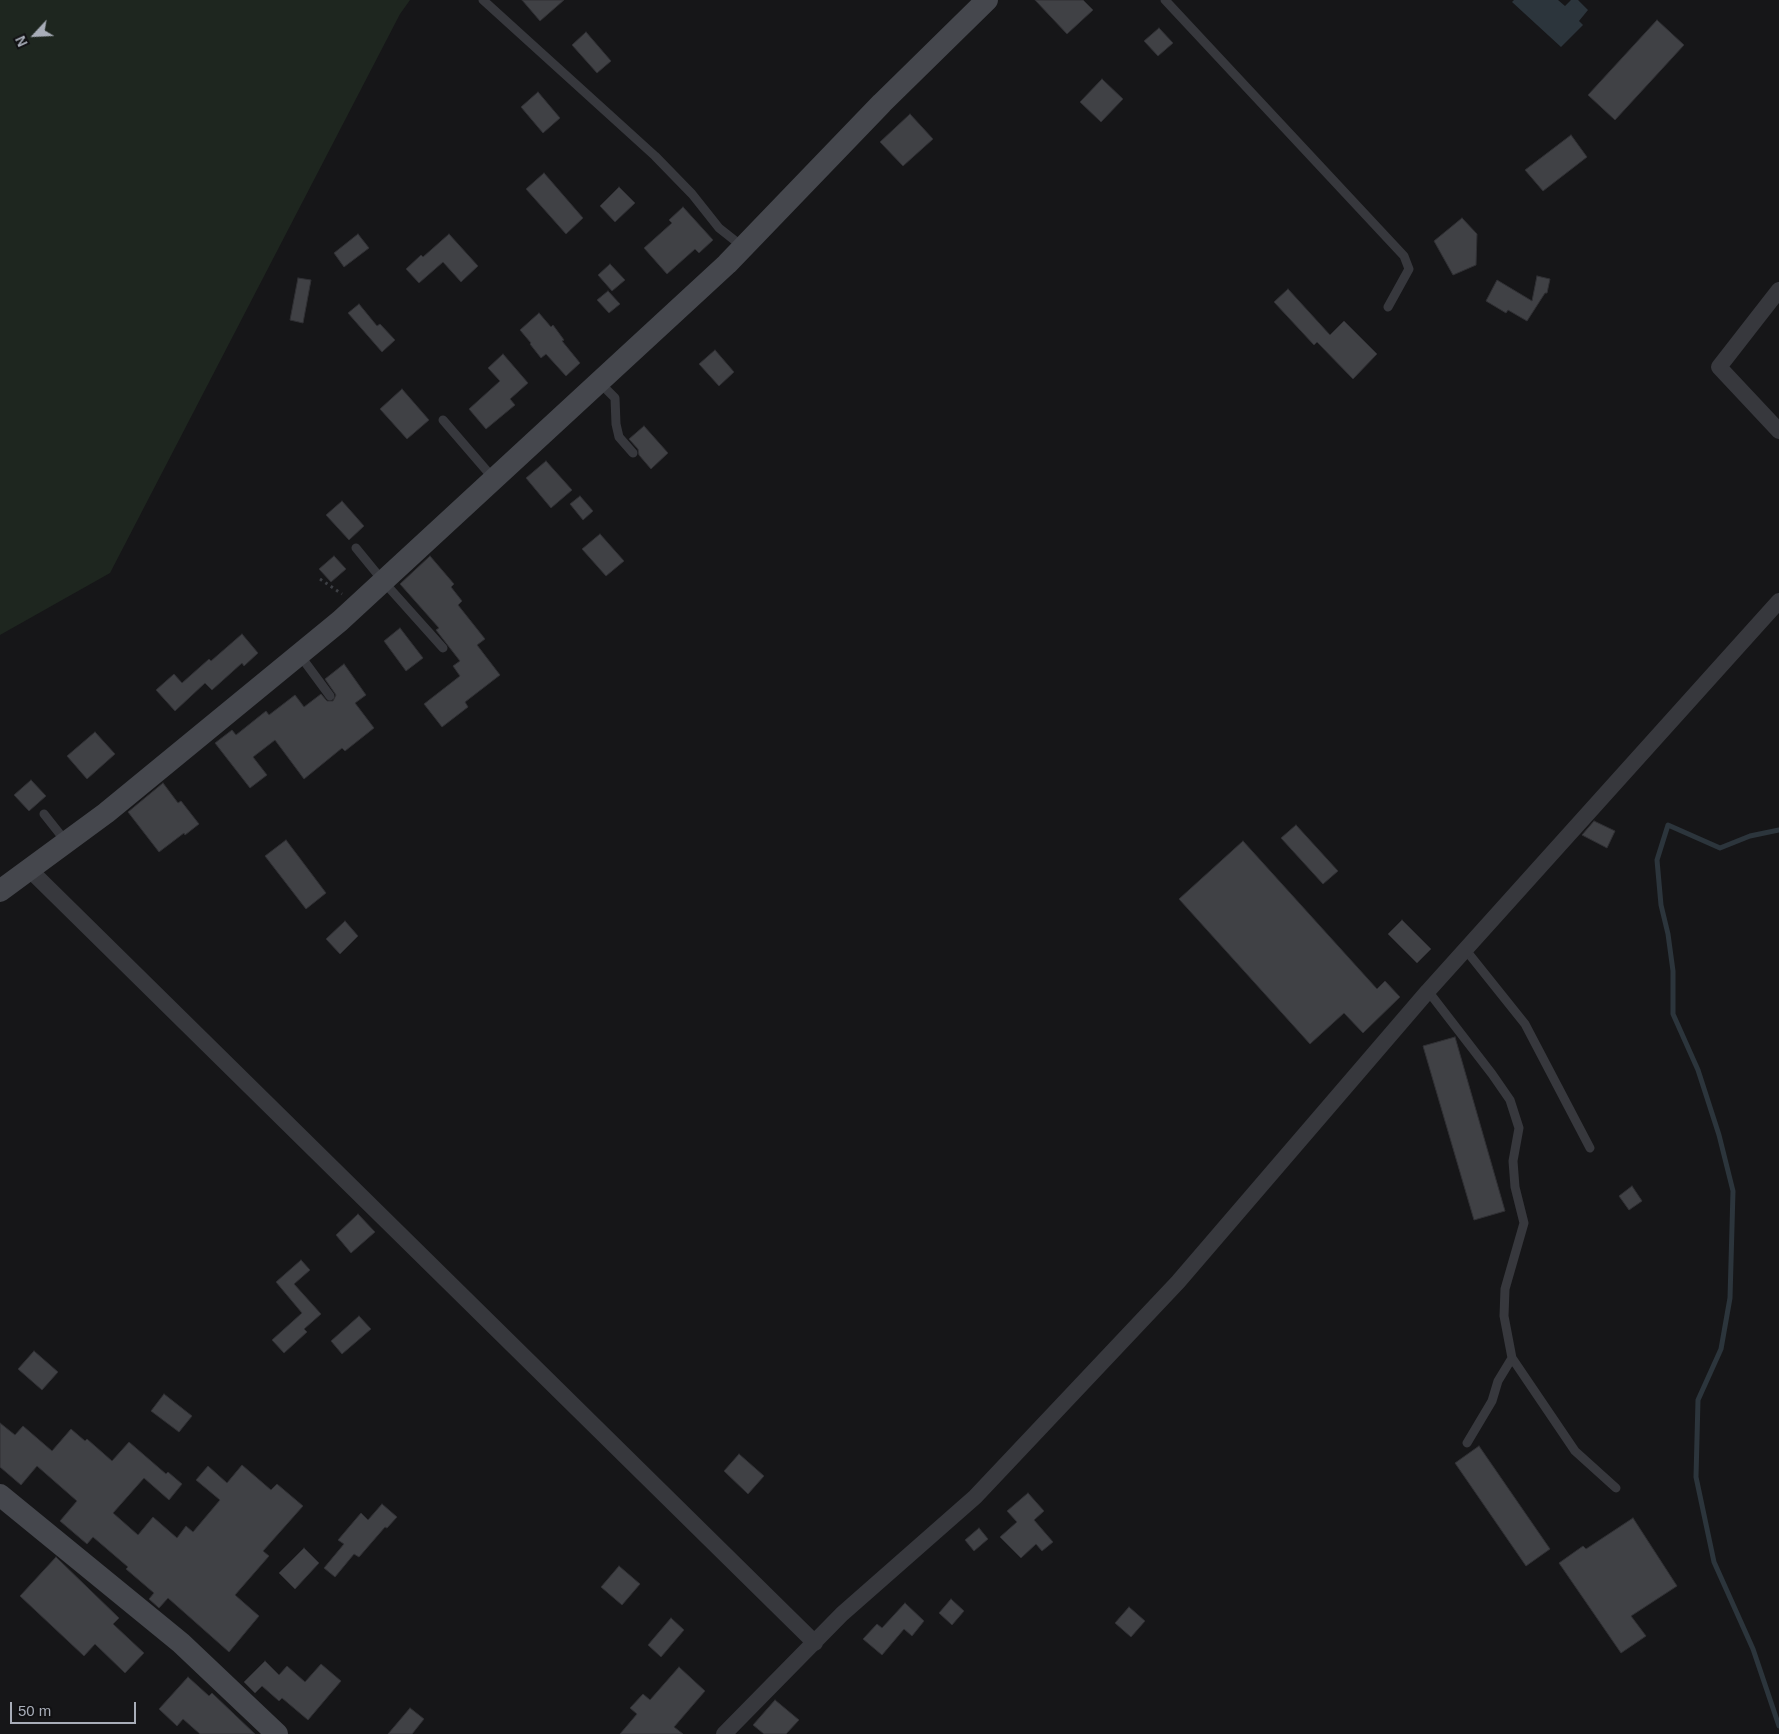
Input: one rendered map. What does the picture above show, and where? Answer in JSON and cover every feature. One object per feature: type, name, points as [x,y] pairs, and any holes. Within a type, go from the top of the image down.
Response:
[{"type":"street","points":[[0,891],[106,813],[357,605],[727,264],[882,103],[987,0]]},
{"type":"street","points":[[1779,290],[1719,367],[1779,431]]},
{"type":"street","points":[[724,1734],[842,1614],[975,1497],[1178,1282],[1465,949],[1779,601]]},
{"type":"street","points":[[30,870],[815,1642]]},
{"type":"street","points":[[0,1495],[182,1643],[277,1734]]},
{"type":"lane","points":[[483,0],[655,156],[692,194],[719,228],[744,247]]},
{"type":"lane","points":[[1166,0],[1404,256],[1409,269],[1388,307]]},
{"type":"lane","points":[[599,382],[615,398],[616,424],[619,437],[633,453]]},
{"type":"lane","points":[[443,420],[494,478]]},
{"type":"lane","points":[[356,548],[443,648]]},
{"type":"lane","points":[[299,654],[330,696]]},
{"type":"lane","points":[[44,814],[67,843]]},
{"type":"lane","points":[[1465,949],[1525,1024],[1590,1148]]},
{"type":"lane","points":[[1428,991],[1510,1100],[1519,1128],[1513,1161],[1515,1187],[1524,1223],[1505,1289],[1504,1316],[1512,1358],[1575,1451],[1616,1488]]},
{"type":"lane","points":[[1467,1444],[1492,1401],[1498,1380],[1512,1358]]},
{"type":"path","points":[[320,579],[357,605]]},
{"type":"shaded area","points":[[0,0],[410,0],[400,14],[110,573],[0,635]]},
{"type":"shaded area","points":[[1514,0],[1558,0],[1565,6],[1571,0],[1578,0],[1588,10],[1579,21],[1583,25],[1561,47],[1512,2]]},
{"type":"building","points":[[522,0],[564,0],[540,21]]},
{"type":"building","points":[[1035,0],[1083,0],[1093,10],[1067,34]]},
{"type":"building","points":[[1657,20],[1684,45],[1615,120],[1588,95]]},
{"type":"building","points":[[1159,28],[1173,43],[1158,56],[1144,41]]},
{"type":"building","points":[[586,32],[611,61],[597,73],[572,45]]},
{"type":"building","points":[[1102,79],[1123,99],[1101,122],[1080,102]]},
{"type":"building","points":[[538,92],[560,118],[543,133],[521,107]]},
{"type":"building","points":[[910,114],[933,139],[903,166],[880,142]]},
{"type":"building","points":[[1571,135],[1587,157],[1543,191],[1525,170]]},
{"type":"building","points":[[544,173],[583,218],[566,234],[526,189]]},
{"type":"building","points":[[619,187],[635,203],[615,222],[600,206]]},
{"type":"building","points":[[683,207],[713,240],[699,253],[695,249],[667,274],[644,248],[672,223],[669,220]]},
{"type":"building","points":[[1462,218],[1477,234],[1476,265],[1453,275],[1434,241]]},
{"type":"building","points":[[358,234],[369,248],[344,267],[334,253]]},
{"type":"building","points":[[449,234],[478,266],[461,282],[443,262],[419,283],[406,269]]},
{"type":"building","points":[[610,264],[625,280],[612,291],[598,275]]},
{"type":"building","points":[[1537,276],[1550,279],[1547,293],[1545,293],[1527,321],[1508,310],[1506,313],[1486,301],[1497,280],[1532,301]]},
{"type":"building","points":[[298,278],[311,280],[303,323],[290,320]]},
{"type":"building","points":[[1288,289],[1330,335],[1344,321],[1377,354],[1353,379],[1317,342],[1314,345],[1274,302]]},
{"type":"building","points":[[608,291],[620,304],[609,313],[597,300]]},
{"type":"building","points":[[359,304],[377,326],[380,324],[395,340],[382,352],[348,313]]},
{"type":"building","points":[[539,313],[551,327],[553,325],[564,340],[562,341],[580,363],[566,376],[546,354],[541,358],[520,330]]},
{"type":"building","points":[[715,350],[734,372],[719,386],[699,364]]},
{"type":"building","points":[[503,354],[528,383],[510,399],[515,405],[486,429],[469,409],[500,381],[488,368]]},
{"type":"building","points":[[402,389],[429,420],[407,439],[380,409]]},
{"type":"building","points":[[644,426],[668,453],[651,469],[629,439]]},
{"type":"building","points":[[546,461],[572,490],[551,508],[526,478]]},
{"type":"building","points":[[580,496],[593,511],[583,520],[570,504]]},
{"type":"building","points":[[342,501],[364,526],[349,540],[326,515]]},
{"type":"building","points":[[600,534],[624,561],[606,576],[582,549]]},
{"type":"building","points":[[334,556],[346,569],[331,582],[319,569]]},
{"type":"building","points":[[430,556],[454,584],[451,587],[462,601],[458,605],[485,639],[477,645],[500,675],[465,702],[468,707],[442,727],[424,704],[460,676],[453,666],[460,661],[436,630],[439,628],[400,584]]},
{"type":"building","points":[[400,628],[423,658],[406,671],[384,641]]},
{"type":"building","points":[[242,634],[258,653],[244,666],[242,663],[212,690],[205,683],[175,711],[156,690],[174,674],[182,683],[209,659],[211,661]]},
{"type":"building","points":[[344,664],[366,695],[355,703],[374,728],[345,751],[342,748],[304,779],[275,740],[253,757],[267,775],[250,788],[215,743],[232,730],[236,735],[266,711],[269,715],[295,695],[304,707],[321,694],[327,701],[333,701],[336,695],[325,679]]},
{"type":"building","points":[[95,732],[115,754],[87,779],[67,756]]},
{"type":"building","points":[[31,780],[46,796],[29,811],[14,795]]},
{"type":"building","points":[[163,783],[178,803],[181,801],[199,824],[159,852],[128,812]]},
{"type":"building","points":[[1594,821],[1615,831],[1607,848],[1582,835]]},
{"type":"building","points":[[1296,825],[1338,871],[1323,884],[1281,838]]},
{"type":"building","points":[[286,840],[326,893],[306,909],[265,856]]},
{"type":"building","points":[[1243,841],[1377,989],[1385,981],[1400,997],[1363,1033],[1344,1013],[1310,1044],[1179,899]]},
{"type":"building","points":[[1402,920],[1431,949],[1417,963],[1388,934]]},
{"type":"building","points":[[345,921],[358,936],[340,954],[326,939]]},
{"type":"building","points":[[1455,1037],[1505,1211],[1474,1220],[1423,1046]]},
{"type":"building","points":[[1632,1186],[1642,1201],[1629,1210],[1619,1196]]},
{"type":"building","points":[[358,1214],[375,1232],[351,1253],[336,1235]]},
{"type":"building","points":[[301,1260],[310,1270],[294,1284],[321,1314],[304,1329],[307,1332],[284,1353],[272,1340],[302,1313],[276,1282]]},
{"type":"building","points":[[359,1316],[371,1329],[342,1354],[331,1341]]},
{"type":"building","points":[[34,1351],[58,1372],[42,1390],[18,1369]]},
{"type":"building","points":[[164,1394],[192,1416],[179,1432],[151,1411]]},
{"type":"building","points":[[0,1423],[15,1435],[23,1426],[52,1451],[71,1429],[85,1441],[87,1439],[112,1461],[129,1442],[166,1474],[168,1472],[182,1484],[169,1500],[144,1478],[113,1513],[138,1535],[153,1517],[177,1538],[186,1526],[193,1532],[220,1500],[196,1480],[208,1466],[227,1483],[242,1465],[271,1490],[277,1484],[303,1506],[263,1551],[269,1556],[235,1595],[259,1616],[229,1652],[168,1598],[159,1608],[149,1599],[154,1593],[126,1569],[128,1567],[93,1537],[87,1544],[60,1521],[77,1501],[37,1466],[21,1485],[0,1467]]},
{"type":"building","points":[[1479,1446],[1550,1549],[1526,1566],[1455,1463]]},
{"type":"building","points":[[739,1454],[764,1476],[748,1494],[724,1471]]},
{"type":"building","points":[[1028,1493],[1044,1511],[1034,1520],[1053,1542],[1042,1551],[1036,1544],[1021,1558],[1000,1537],[1017,1522],[1007,1511]]},
{"type":"building","points":[[382,1504],[397,1517],[387,1528],[385,1527],[359,1557],[354,1554],[335,1577],[324,1568],[344,1544],[338,1540],[361,1513],[368,1520]]},
{"type":"building","points":[[1633,1518],[1677,1586],[1631,1616],[1646,1636],[1621,1653],[1559,1563],[1583,1546],[1586,1549]]},
{"type":"building","points":[[979,1528],[988,1539],[974,1551],[965,1540]]},
{"type":"building","points":[[304,1548],[319,1563],[295,1589],[279,1573]]},
{"type":"building","points":[[56,1557],[119,1618],[113,1624],[144,1653],[125,1673],[95,1644],[84,1656],[20,1596]]},
{"type":"building","points":[[619,1566],[640,1584],[622,1605],[601,1587]]},
{"type":"building","points":[[951,1599],[964,1611],[952,1625],[939,1613]]},
{"type":"building","points":[[905,1603],[924,1621],[912,1636],[904,1629],[882,1655],[863,1639],[877,1624],[882,1628]]},
{"type":"building","points":[[1129,1607],[1145,1621],[1131,1637],[1115,1623]]},
{"type":"building","points":[[671,1618],[684,1630],[661,1657],[648,1645]]},
{"type":"building","points":[[265,1661],[279,1675],[287,1666],[305,1682],[321,1664],[341,1681],[308,1720],[282,1698],[279,1701],[262,1686],[255,1693],[244,1682]]},
{"type":"building","points":[[679,1667],[705,1691],[674,1727],[683,1734],[620,1734],[637,1714],[630,1708],[643,1694],[650,1700]]},
{"type":"building","points":[[188,1677],[209,1696],[212,1693],[255,1734],[200,1734],[183,1719],[177,1726],[159,1709]]},
{"type":"building","points":[[775,1700],[799,1720],[786,1734],[764,1734],[753,1725]]},
{"type":"building","points":[[410,1708],[424,1719],[412,1734],[388,1734]]},
{"type":"waterway","points":[[1779,830],[1750,836],[1720,848],[1668,825],[1657,860],[1661,905],[1668,934],[1673,971],[1673,1014],[1698,1070],[1719,1135],[1733,1191],[1730,1298],[1721,1349],[1698,1400],[1696,1477],[1714,1562],[1753,1649],[1779,1726]]}]
